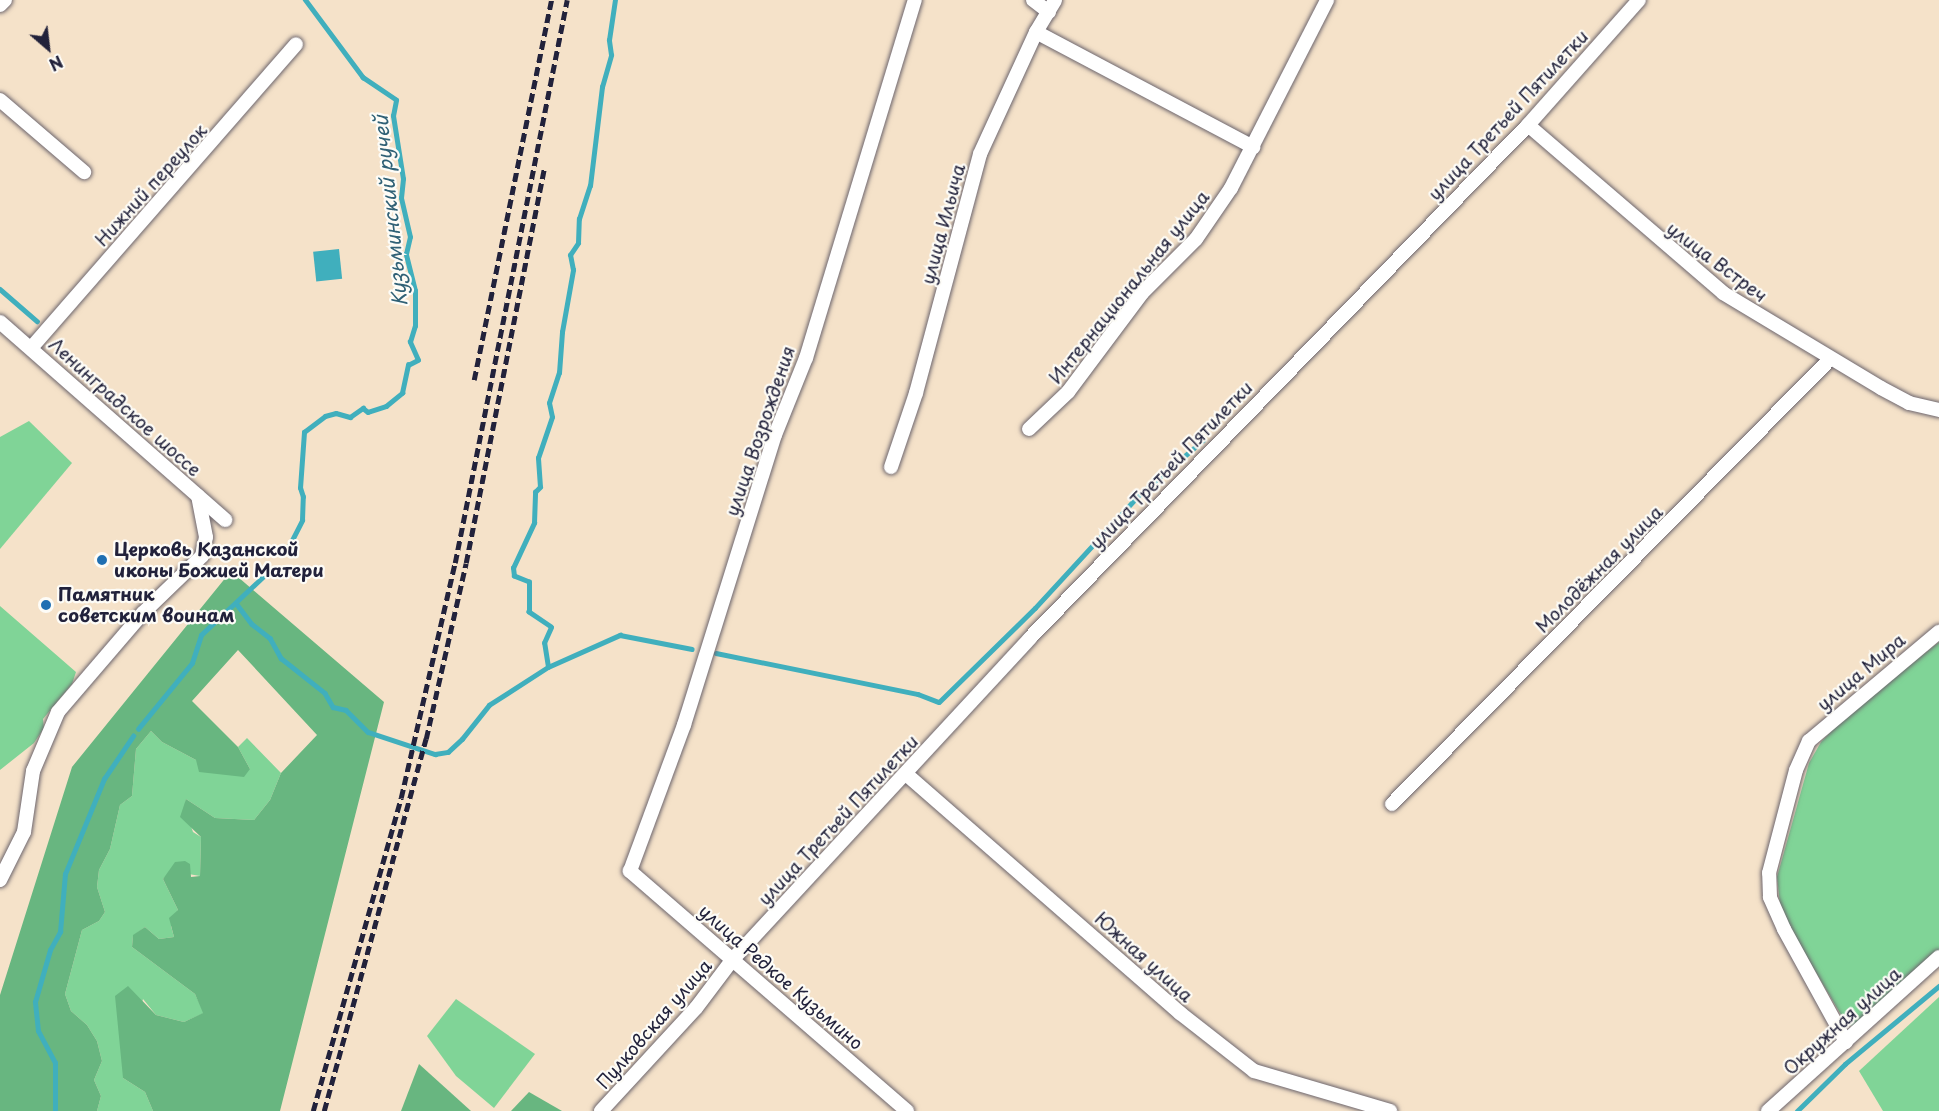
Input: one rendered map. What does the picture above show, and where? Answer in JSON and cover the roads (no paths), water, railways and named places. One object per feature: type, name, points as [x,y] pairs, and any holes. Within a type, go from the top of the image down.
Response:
[{"type":"street","points":[[0,5],[5,0]]},
{"type":"street","name":"улица Возрождения","points":[[630,871],[684,725],[775,435],[806,358],[915,0]]},
{"type":"street","points":[[1033,0],[1052,6]]},
{"type":"street","name":"Интернациональная улица","points":[[1029,429],[1068,392],[1142,293],[1196,239],[1232,188],[1327,0]]},
{"type":"street","name":"улица Третьей Пятилетки","points":[[733,959],[1114,549],[1528,125],[1639,0]]},
{"type":"street","name":"улица Ильича","points":[[891,467],[916,393],[980,154],[1036,32],[1052,6]]},
{"type":"street","points":[[1036,32],[1253,147]]},
{"type":"street","name":"Нижний переулок","points":[[31,348],[296,44]]},
{"type":"street","points":[[0,100],[84,172]]},
{"type":"street","name":"улица Встреч","points":[[1528,125],[1635,222],[1723,293],[1830,359],[1909,403],[1939,411]]},
{"type":"street","name":"Ленинградское шоссе","points":[[0,322],[225,520]]},
{"type":"street","name":"Молодёжная улица","points":[[1392,804],[1830,359]]},
{"type":"street","points":[[0,880],[24,832],[33,771],[58,712],[143,613],[202,555],[206,537],[198,496]]},
{"type":"street","name":"улица Мира","points":[[1846,1042],[1770,897],[1769,873],[1796,770],[1809,741],[1939,632]]},
{"type":"street","name":"Южная улица","points":[[906,774],[1180,1013],[1254,1071],[1390,1111]]},
{"type":"street","name":"улица Редкое Кузьмино","points":[[630,871],[907,1111]]},
{"type":"street","name":"Окружная улица","points":[[1768,1111],[1939,957]]},
{"type":"street","name":"Пулковская улица","points":[[601,1111],[696,1008],[733,959]]},
{"type":"water","points":[[339,249],[342,279],[316,282],[313,252]]},
{"type":"waterway","name":"Кузьминский ручей","points":[[288,548],[302,520],[303,497],[300,488],[304,432],[325,416],[336,413],[350,417],[363,408],[368,412],[386,406],[402,393],[408,365],[418,360],[410,342],[415,326],[415,291],[406,254],[410,237],[401,198],[403,179],[393,116],[396,100],[363,78],[305,0]]},
{"type":"waterway","points":[[236,603],[252,624],[270,638],[281,658],[325,693],[333,707],[346,710],[368,732],[435,754],[448,752],[462,739],[489,705],[548,667],[544,643],[551,627],[529,612],[529,582],[514,576],[513,568],[534,523],[535,492],[540,487],[538,458],[552,417],[549,403],[559,373],[562,332],[573,270],[570,255],[578,243],[579,219],[590,186],[602,87],[611,55],[609,40],[615,0]]},
{"type":"waterway","points":[[0,289],[37,321]]},
{"type":"waterway","points":[[716,653],[918,694],[939,702],[1035,608],[1138,496],[1203,440]]},
{"type":"waterway","name":"Кузьминский ручей","points":[[138,729],[192,663],[201,635],[267,573]]},
{"type":"waterway","points":[[548,667],[620,635],[692,649]]},
{"type":"waterway","name":"Кузьминский ручей","points":[[55,1111],[55,1063],[38,1031],[35,1002],[50,950],[60,932],[65,874],[104,779],[133,736]]},
{"type":"waterway","points":[[1797,1111],[1845,1064],[1939,986]]},
{"type":"railway","points":[[474,380],[551,0]]},
{"type":"railway","points":[[313,1111],[401,798],[455,563],[567,0]]},
{"type":"railway","points":[[324,1111],[426,739],[466,563],[544,168]]},
{"type":"place","name":"Церковь Казанской иконы Божией Матери","points":[[102,560]]},
{"type":"place","name":"Памятник советским воинам","points":[[46,605]]}]
